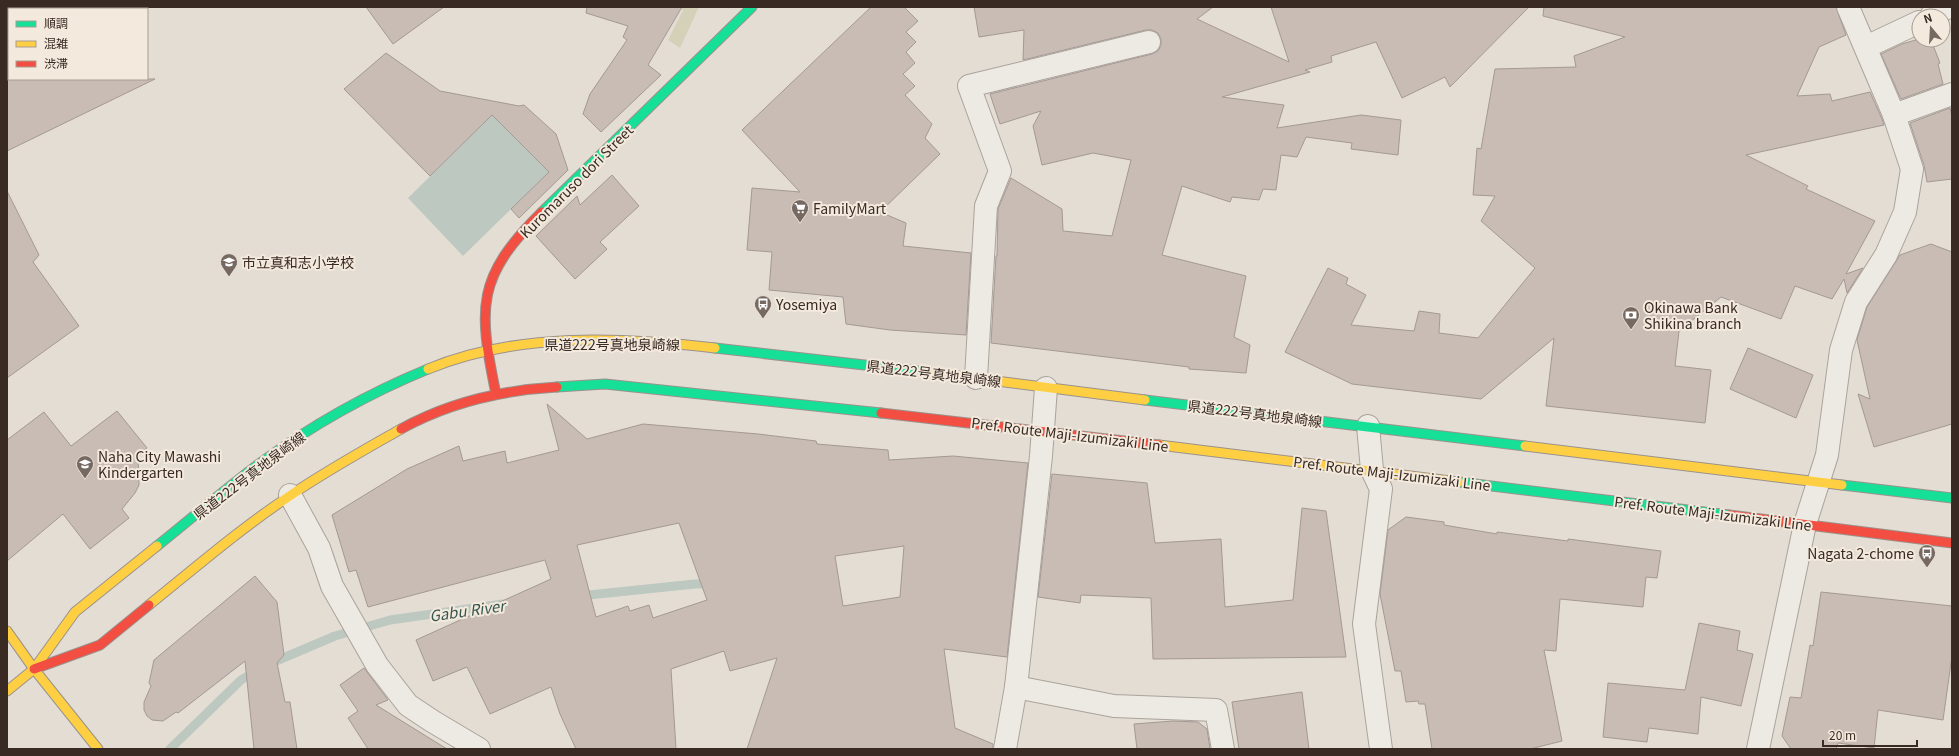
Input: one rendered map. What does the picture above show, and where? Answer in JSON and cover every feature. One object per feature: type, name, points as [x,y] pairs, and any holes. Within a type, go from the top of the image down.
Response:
[{"type":"main road","name":"Kuromaruso dori Street","points":[[496,394],[488,351],[485,305],[490,282],[505,253],[530,224],[752,7]]},
{"type":"main road","name":"県道222号真地泉崎線","points":[[34,669],[75,612],[259,464],[328,418],[384,388],[440,364],[488,351],[533,344],[575,341],[666,342],[1368,426]]},
{"type":"main road","points":[[7,690],[34,669],[100,645],[227,542],[290,495],[342,462],[407,426],[446,410],[496,394],[536,388],[605,384],[1042,430]]},
{"type":"main road","points":[[1368,426],[1952,498]]},
{"type":"main road","name":"Pref. Route Maji-Izumizaki Line","points":[[1042,430],[1952,543]]},
{"type":"main road","points":[[7,631],[34,669],[98,749]]},
{"type":"street","points":[[1758,749],[1805,524],[1827,455],[1841,350],[1856,302],[1886,255],[1905,212],[1912,169],[1894,115],[1848,7]]},
{"type":"street","points":[[1866,47],[1911,26]]},
{"type":"street","points":[[976,378],[986,206],[1000,171],[969,86],[1149,42]]},
{"type":"street","points":[[1894,115],[1952,94]]},
{"type":"street","points":[[1005,749],[1016,686],[1041,456],[1046,388]]},
{"type":"street","points":[[1368,426],[1372,470],[1381,489],[1364,624],[1381,749]]},
{"type":"street","points":[[290,495],[319,548],[332,586],[377,665],[408,705],[479,749]]},
{"type":"street","points":[[1016,686],[1114,706],[1216,710],[1223,749]]},
{"type":"shaded area","points":[[679,7],[699,7],[680,48],[668,40],[683,10]]},
{"type":"shaded area","points":[[492,115],[549,172],[463,256],[408,198]]},
{"type":"building","points":[[366,7],[444,7],[393,44]]},
{"type":"building","points":[[587,7],[682,7],[648,65],[661,75],[601,132],[583,114],[590,94],[627,40],[623,37],[628,26],[586,13]]},
{"type":"building","points":[[871,7],[904,7],[918,21],[906,32],[916,42],[906,52],[915,63],[903,74],[915,86],[905,95],[932,124],[925,138],[940,154],[880,212],[906,223],[903,246],[971,253],[966,335],[890,330],[846,324],[843,297],[769,290],[772,252],[747,250],[752,188],[800,192],[742,130]]},
{"type":"building","points":[[974,7],[1213,7],[1197,19],[1289,62],[1271,7],[1529,7],[1450,87],[1445,77],[1402,98],[1376,42],[1331,56],[1332,62],[1305,70],[1310,72],[1222,97],[1284,105],[1277,128],[1361,115],[1401,120],[1398,155],[1351,149],[1352,143],[1306,137],[1297,157],[1281,155],[1276,190],[1263,189],[1259,200],[1232,197],[1230,202],[1182,186],[1162,255],[1246,276],[1234,337],[1250,345],[1246,373],[1189,369],[1189,367],[991,343],[997,256],[998,209],[1011,178],[1062,209],[1063,231],[1112,236],[1131,160],[1093,153],[1042,165],[1033,126],[1041,111],[1000,124],[990,94],[1152,54],[1158,51],[1161,45],[1161,39],[1158,33],[1152,30],[1146,30],[1023,60],[1024,30],[979,37]]},
{"type":"building","points":[[1544,7],[1836,7],[1846,35],[1819,47],[1797,96],[1830,94],[1832,101],[1870,92],[1882,119],[1884,125],[1746,155],[1808,186],[1806,189],[1875,221],[1846,274],[1863,268],[1847,293],[1844,279],[1832,299],[1795,286],[1781,319],[1721,297],[1679,331],[1675,366],[1711,370],[1705,423],[1546,406],[1554,338],[1481,399],[1352,384],[1285,352],[1328,268],[1348,278],[1346,284],[1366,295],[1351,325],[1414,331],[1419,311],[1440,314],[1439,333],[1478,338],[1535,268],[1481,221],[1495,196],[1473,195],[1477,148],[1481,149],[1495,69],[1576,67],[1574,56],[1625,37],[1543,16]]},
{"type":"building","points":[[1911,41],[1911,48],[1934,48],[1940,63],[1938,64],[1943,84],[1901,99],[1881,54]]},
{"type":"building","points":[[386,53],[440,91],[519,106],[524,105],[556,134],[568,170],[519,218],[511,209],[549,172],[492,115],[430,176],[344,89]]},
{"type":"building","points":[[7,79],[155,79],[7,151]]},
{"type":"building","points":[[1950,108],[1952,116],[1952,179],[1927,182],[1924,165],[1910,123]]},
{"type":"building","points":[[612,175],[639,206],[600,242],[607,249],[575,279],[536,236],[577,196],[580,205]]},
{"type":"building","points":[[7,191],[39,255],[33,262],[79,326],[7,378]]},
{"type":"building","points":[[1931,244],[1952,252],[1952,424],[1874,447],[1858,394],[1870,399],[1857,340],[1867,307],[1900,255]]},
{"type":"building","points":[[1748,348],[1813,375],[1796,418],[1730,389]]},
{"type":"building","points":[[547,404],[587,439],[643,424],[758,434],[816,441],[817,444],[888,450],[889,460],[953,456],[1028,463],[1007,657],[944,649],[955,728],[993,744],[993,749],[747,749],[777,658],[730,671],[724,651],[671,669],[676,749],[576,749],[560,714],[551,687],[490,714],[467,667],[433,681],[416,640],[551,579],[545,560],[368,607],[356,570],[349,572],[332,515],[407,469],[459,446],[463,461],[505,451],[507,463],[559,450]],"holes":[[[679,523],[707,600],[653,618],[649,605],[630,611],[628,606],[596,617],[577,545]],[[904,546],[900,597],[843,606],[835,556]]]},
{"type":"building","points":[[117,411],[147,448],[138,456],[139,485],[135,493],[122,509],[129,518],[90,549],[63,514],[7,561],[7,440],[44,412],[71,446]]},
{"type":"building","points":[[1052,474],[1147,483],[1155,543],[1221,539],[1225,607],[1293,600],[1302,508],[1326,511],[1346,657],[1153,659],[1151,598],[1081,595],[1080,603],[1038,597]]},
{"type":"building","points":[[1406,517],[1444,522],[1444,525],[1497,534],[1497,532],[1568,541],[1568,539],[1661,551],[1657,578],[1646,577],[1643,607],[1560,599],[1556,651],[1544,650],[1562,741],[1530,749],[1432,749],[1425,704],[1419,704],[1418,701],[1406,702],[1401,671],[1395,671],[1380,594],[1388,530]]},
{"type":"building","points":[[255,576],[277,602],[284,655],[277,663],[285,702],[290,702],[297,749],[254,749],[245,661],[178,713],[176,712],[163,721],[152,720],[147,716],[144,710],[144,702],[151,686],[149,683],[154,660]]},
{"type":"building","points":[[1821,592],[1952,606],[1952,656],[1943,720],[1878,710],[1874,748],[1838,743],[1836,749],[1791,749],[1782,736],[1790,697],[1801,698],[1810,645],[1813,646]]},
{"type":"building","points":[[1699,623],[1740,631],[1737,650],[1753,654],[1741,706],[1701,697],[1698,734],[1649,728],[1647,742],[1603,737],[1608,683],[1685,690]]},
{"type":"building","points":[[364,668],[388,700],[376,705],[447,749],[368,749],[348,718],[358,711],[340,685]]},
{"type":"building","points":[[1302,692],[1309,749],[1239,749],[1232,702]]},
{"type":"building","points":[[1173,721],[1198,722],[1207,729],[1210,749],[1137,749],[1134,724]]},
{"type":"waterway","name":"Gabu River","points":[[579,596],[695,584],[712,584]]},
{"type":"waterway","name":"Gabu River","points":[[269,664],[335,636],[390,620],[503,604]]},
{"type":"waterway","name":"Gabu River","points":[[170,749],[241,680],[256,671]]},
{"type":"traffic: fast","points":[[542,212],[752,7]]},
{"type":"traffic: fast","points":[[715,348],[926,372]]},
{"type":"traffic: fast","points":[[157,546],[220,494],[299,436],[340,411],[383,389],[428,369]]},
{"type":"traffic: fast","points":[[557,387],[605,384],[881,413]]},
{"type":"traffic: fast","points":[[1145,400],[1525,446]]},
{"type":"traffic: fast","points":[[1459,482],[1729,515]]},
{"type":"traffic: fast","points":[[1842,485],[1952,498]]},
{"type":"traffic: slow","points":[[428,369],[462,357],[497,349],[533,343],[570,340],[643,341],[715,348]]},
{"type":"traffic: slow","points":[[926,372],[1145,400]]},
{"type":"traffic: slow","points":[[149,605],[218,548],[272,508],[331,469],[401,429]]},
{"type":"traffic: slow","points":[[1159,445],[1459,482]]},
{"type":"traffic: slow","points":[[1525,446],[1842,485]]},
{"type":"traffic: slow","points":[[7,691],[34,669],[75,612],[157,546]]},
{"type":"traffic: slow","points":[[7,631],[34,669],[98,749]]},
{"type":"traffic: jam","points":[[496,394],[486,338],[485,315],[488,295],[494,275],[504,256],[520,235],[542,212]]},
{"type":"traffic: jam","points":[[401,429],[438,412],[477,399],[517,391],[557,387]]},
{"type":"traffic: jam","points":[[881,413],[1159,445]]},
{"type":"traffic: jam","points":[[1729,515],[1952,543]]},
{"type":"traffic: jam","points":[[34,669],[100,645],[149,605]]},
{"type":"place","name":"FamilyMart","points":[[800,223]]},
{"type":"place","name":"市立真和志小学校","points":[[229,277]]},
{"type":"place","name":"Yosemiya","points":[[763,319]]},
{"type":"place","name":"Okinawa Bank Shikina branch","points":[[1631,330]]},
{"type":"place","name":"Naha City Mawashi Kindergarten","points":[[85,479]]},
{"type":"place","name":"Nagata 2-chome","points":[[1927,568]]}]
